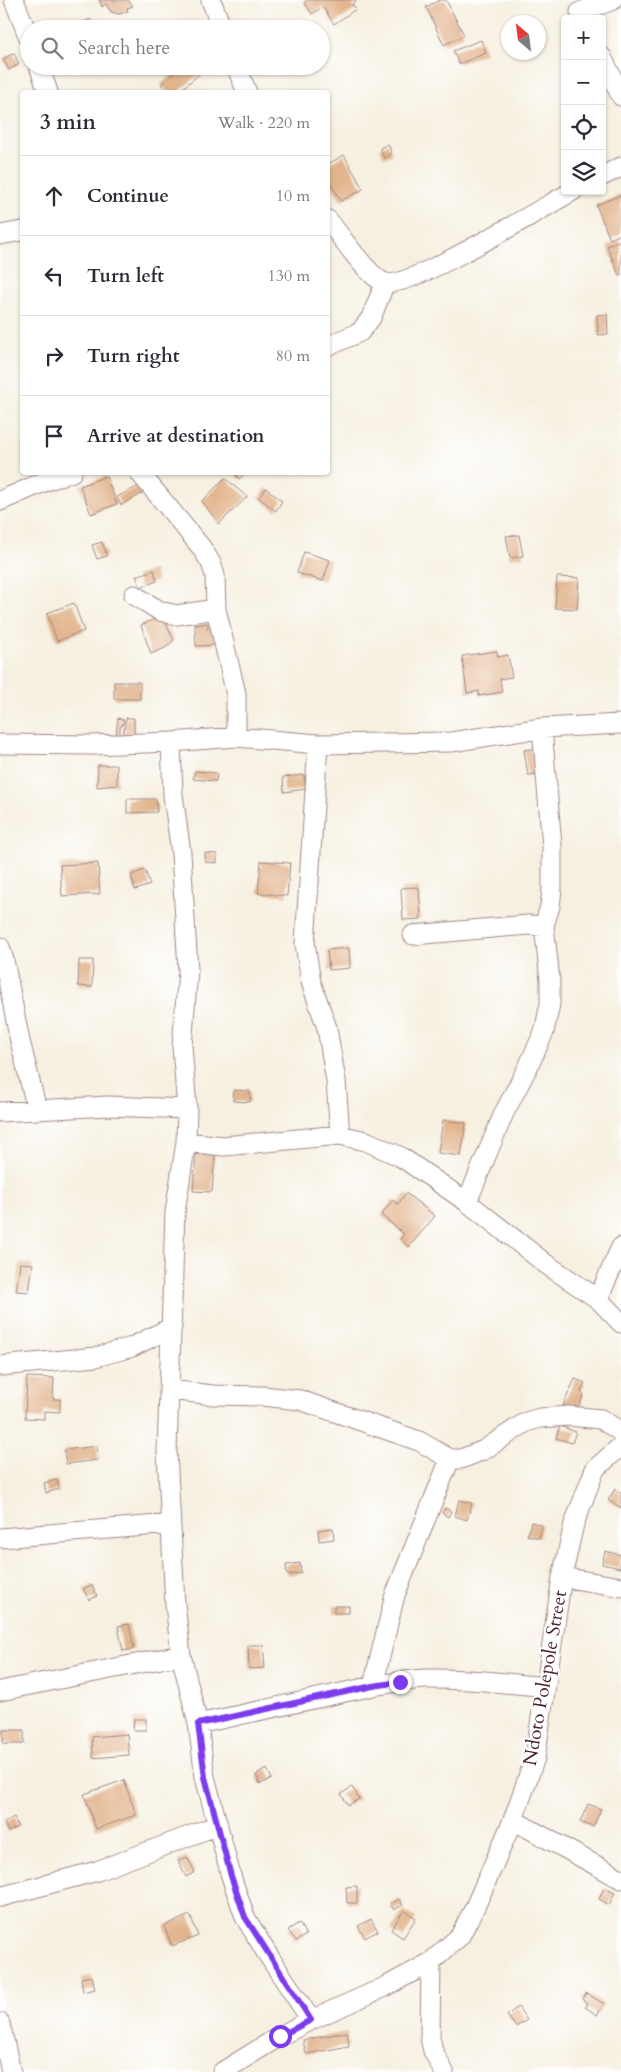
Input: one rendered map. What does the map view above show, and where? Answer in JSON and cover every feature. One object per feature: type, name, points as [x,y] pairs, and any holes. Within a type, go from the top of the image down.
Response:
[{"type":"street","points":[[14,0],[22,20]]},
{"type":"street","points":[[211,0],[219,20]]},
{"type":"street","points":[[579,10],[613,0]]},
{"type":"street","points":[[603,60],[621,96]]},
{"type":"street","points":[[43,75],[47,90]]},
{"type":"street","points":[[240,75],[246,90]]},
{"type":"street","points":[[606,174],[621,167]]},
{"type":"street","points":[[330,222],[372,275],[385,284],[398,283],[443,264],[566,195]]},
{"type":"street","points":[[0,235],[20,231]]},
{"type":"street","points":[[330,345],[360,332],[371,318],[385,284]]},
{"type":"street","points":[[0,502],[63,475]]},
{"type":"street","points":[[144,475],[201,547],[211,563],[215,575],[216,609],[236,694],[236,737]]},
{"type":"street","points":[[134,595],[160,610],[176,615],[216,609]]},
{"type":"street","points":[[0,744],[171,742],[236,737],[318,744],[451,742],[542,728],[621,724]]},
{"type":"street","points":[[467,1202],[504,1113],[544,1032],[550,1004],[550,980],[544,926],[550,906],[552,855],[542,728]]},
{"type":"street","points":[[171,742],[173,795],[181,853],[188,970],[182,1046],[187,1109],[186,1142],[175,1212],[170,1390],[166,1452],[180,1655],[198,1724],[205,1777],[231,1876],[245,1917],[311,2020]]},
{"type":"street","points":[[318,744],[305,943],[311,982],[327,1028],[336,1081],[340,1135]]},
{"type":"street","points":[[413,935],[528,925],[544,926]]},
{"type":"street","points":[[0,947],[37,1110]]},
{"type":"street","points":[[0,1112],[108,1106],[187,1109]]},
{"type":"street","points":[[186,1142],[224,1146],[340,1135],[366,1141],[401,1157],[467,1202],[546,1264],[598,1299],[621,1323]]},
{"type":"street","points":[[598,1299],[621,1247]]},
{"type":"street","points":[[0,1366],[96,1357],[132,1348],[172,1326]]},
{"type":"street","points":[[170,1390],[213,1395],[262,1396],[300,1400],[419,1441],[450,1459],[461,1459],[484,1450],[526,1422],[540,1418],[569,1416],[601,1419],[621,1432]]},
{"type":"street","name":"Ndoto Polepole Street","points":[[222,2072],[280,2036],[385,1987],[431,1962],[460,1936],[475,1907],[512,1820],[535,1758],[562,1577],[574,1524],[595,1470],[621,1446]]},
{"type":"street","points":[[373,1686],[395,1595],[450,1459]]},
{"type":"street","points":[[0,1538],[170,1524]]},
{"type":"street","points":[[562,1577],[621,1587]]},
{"type":"street","points":[[0,1691],[180,1655]]},
{"type":"street","points":[[198,1724],[373,1686],[425,1679],[476,1680],[545,1687]]},
{"type":"street","points":[[512,1820],[621,1879]]},
{"type":"street","points":[[0,1896],[97,1871],[218,1825]]},
{"type":"street","points":[[431,1962],[430,2037],[433,2051],[444,2072]]},
{"type":"street","points":[[0,2023],[11,2072]]},
{"type":"building","points":[[99,0],[128,0],[133,6],[127,8],[128,11],[119,14],[111,12],[106,4],[102,7]]},
{"type":"building","points":[[307,0],[357,0],[352,4],[356,9],[334,24],[323,7],[312,14],[304,2]]},
{"type":"building","points":[[440,0],[446,0],[464,35],[444,45],[426,7]]},
{"type":"building","points":[[481,40],[486,53],[459,64],[453,51]]},
{"type":"building","points":[[14,53],[19,64],[9,70],[3,59]]},
{"type":"building","points":[[172,75],[198,75],[180,90],[166,90],[161,84]]},
{"type":"building","points":[[388,144],[392,154],[384,158],[380,148]]},
{"type":"building","points":[[344,155],[363,189],[341,201],[330,182],[330,163]]},
{"type":"building","points":[[621,195],[621,234],[610,239],[596,205]]},
{"type":"building","points":[[621,240],[621,275],[619,275],[607,246]]},
{"type":"building","points":[[607,314],[608,334],[598,335],[597,315]]},
{"type":"building","points":[[106,476],[117,504],[91,514],[80,486]]},
{"type":"building","points":[[225,478],[247,497],[219,524],[202,501]]},
{"type":"building","points":[[143,484],[147,491],[121,505],[117,497]]},
{"type":"building","points":[[266,488],[282,501],[276,511],[259,498]]},
{"type":"building","points":[[519,535],[523,556],[510,558],[506,536]]},
{"type":"building","points":[[102,542],[107,556],[97,559],[92,545]]},
{"type":"building","points":[[304,552],[330,560],[323,581],[297,573]]},
{"type":"building","points":[[154,570],[157,581],[140,587],[136,576]]},
{"type":"building","points":[[557,577],[579,578],[577,609],[555,608]]},
{"type":"building","points":[[74,603],[84,631],[57,641],[47,613]]},
{"type":"building","points":[[162,616],[174,640],[165,648],[151,654],[141,625]]},
{"type":"building","points":[[208,623],[207,629],[214,625],[217,630],[214,645],[196,646],[195,625]]},
{"type":"building","points":[[497,651],[498,657],[508,655],[512,677],[500,679],[502,692],[479,696],[479,691],[467,693],[462,656]]},
{"type":"building","points":[[114,682],[140,682],[140,699],[114,699]]},
{"type":"building","points":[[118,718],[124,720],[120,727],[120,735],[116,734]]},
{"type":"building","points":[[126,718],[134,718],[134,735],[123,734]]},
{"type":"building","points":[[539,748],[542,774],[528,775],[524,750]]},
{"type":"building","points":[[98,765],[117,765],[117,785],[97,787]]},
{"type":"building","points":[[195,771],[217,773],[216,781],[193,779]]},
{"type":"building","points":[[304,775],[306,789],[284,792],[283,777]]},
{"type":"building","points":[[127,799],[156,799],[157,812],[127,813]]},
{"type":"building","points":[[205,853],[217,854],[217,863],[205,862]]},
{"type":"building","points":[[261,861],[290,863],[287,896],[258,893]]},
{"type":"building","points":[[98,863],[100,894],[62,896],[60,865]]},
{"type":"building","points":[[145,870],[150,885],[135,890],[131,875]]},
{"type":"building","points":[[419,887],[421,919],[403,920],[401,888]]},
{"type":"building","points":[[349,948],[350,968],[329,970],[327,950]]},
{"type":"building","points":[[79,960],[93,960],[92,987],[78,986]]},
{"type":"building","points":[[234,1090],[250,1091],[250,1102],[233,1101]]},
{"type":"building","points":[[443,1120],[466,1123],[461,1156],[438,1153]]},
{"type":"building","points":[[196,1154],[215,1155],[212,1192],[193,1191]]},
{"type":"building","points":[[406,1193],[435,1216],[409,1247],[400,1239],[404,1234],[381,1215],[393,1200],[398,1204]]},
{"type":"building","points":[[20,1263],[33,1264],[29,1292],[16,1291]]},
{"type":"building","points":[[27,1377],[54,1378],[53,1399],[60,1399],[60,1412],[44,1411],[44,1419],[25,1418]]},
{"type":"building","points":[[575,1379],[585,1383],[581,1392],[584,1394],[577,1411],[563,1405]]},
{"type":"building","points":[[560,1426],[576,1432],[572,1443],[556,1438]]},
{"type":"building","points":[[97,1446],[98,1460],[66,1464],[64,1450]]},
{"type":"building","points":[[57,1480],[59,1489],[46,1493],[44,1483]]},
{"type":"building","points":[[615,1489],[621,1493],[621,1508],[608,1500]]},
{"type":"building","points":[[459,1500],[472,1503],[467,1520],[455,1516]]},
{"type":"building","points":[[445,1508],[451,1511],[448,1517],[442,1513]]},
{"type":"building","points":[[531,1522],[542,1525],[539,1538],[527,1535]]},
{"type":"building","points":[[333,1528],[334,1539],[319,1541],[318,1530]]},
{"type":"building","points":[[605,1551],[621,1555],[620,1568],[602,1564]]},
{"type":"building","points":[[300,1563],[301,1573],[287,1575],[286,1565]]},
{"type":"building","points":[[92,1585],[97,1596],[89,1600],[83,1589]]},
{"type":"building","points":[[334,1606],[349,1606],[349,1613],[334,1613]]},
{"type":"building","points":[[129,1624],[134,1649],[123,1651],[118,1626]]},
{"type":"building","points":[[248,1645],[263,1645],[265,1668],[249,1669]]},
{"type":"building","points":[[134,1719],[146,1719],[146,1730],[133,1730]]},
{"type":"building","points":[[3,1730],[24,1730],[24,1744],[3,1744]]},
{"type":"building","points":[[127,1734],[129,1755],[93,1758],[92,1737]]},
{"type":"building","points":[[267,1769],[272,1779],[260,1784],[256,1775]]},
{"type":"building","points":[[124,1780],[136,1815],[96,1829],[84,1794]]},
{"type":"building","points":[[352,1787],[359,1799],[348,1805],[341,1794]]},
{"type":"building","points":[[588,1804],[601,1809],[593,1827],[580,1822]]},
{"type":"building","points":[[14,1817],[18,1827],[8,1832],[4,1823]]},
{"type":"building","points":[[187,1857],[195,1872],[186,1877],[178,1861]]},
{"type":"building","points":[[357,1886],[357,1903],[347,1903],[346,1887]]},
{"type":"building","points":[[604,1888],[615,1893],[609,1905],[599,1899]]},
{"type":"building","points":[[399,1899],[403,1905],[394,1910],[390,1904]]},
{"type":"building","points":[[404,1910],[416,1918],[403,1938],[391,1930]]},
{"type":"building","points":[[190,1915],[198,1936],[172,1946],[164,1926]]},
{"type":"building","points":[[371,1919],[378,1931],[365,1938],[358,1926]]},
{"type":"building","points":[[299,1923],[306,1935],[296,1941],[288,1930]]},
{"type":"building","points":[[92,1976],[95,1989],[83,1992],[81,1978]]},
{"type":"building","points":[[586,1993],[604,2004],[597,2015],[585,2007],[587,2003],[582,1999]]},
{"type":"building","points":[[518,2007],[527,2020],[516,2027],[507,2015]]},
{"type":"building","points":[[347,2032],[349,2046],[306,2054],[303,2040]]},
{"type":"route","points":[[280,2036],[311,2020],[245,1917],[231,1876],[205,1777],[198,1724],[373,1686],[400,1682]]}]
